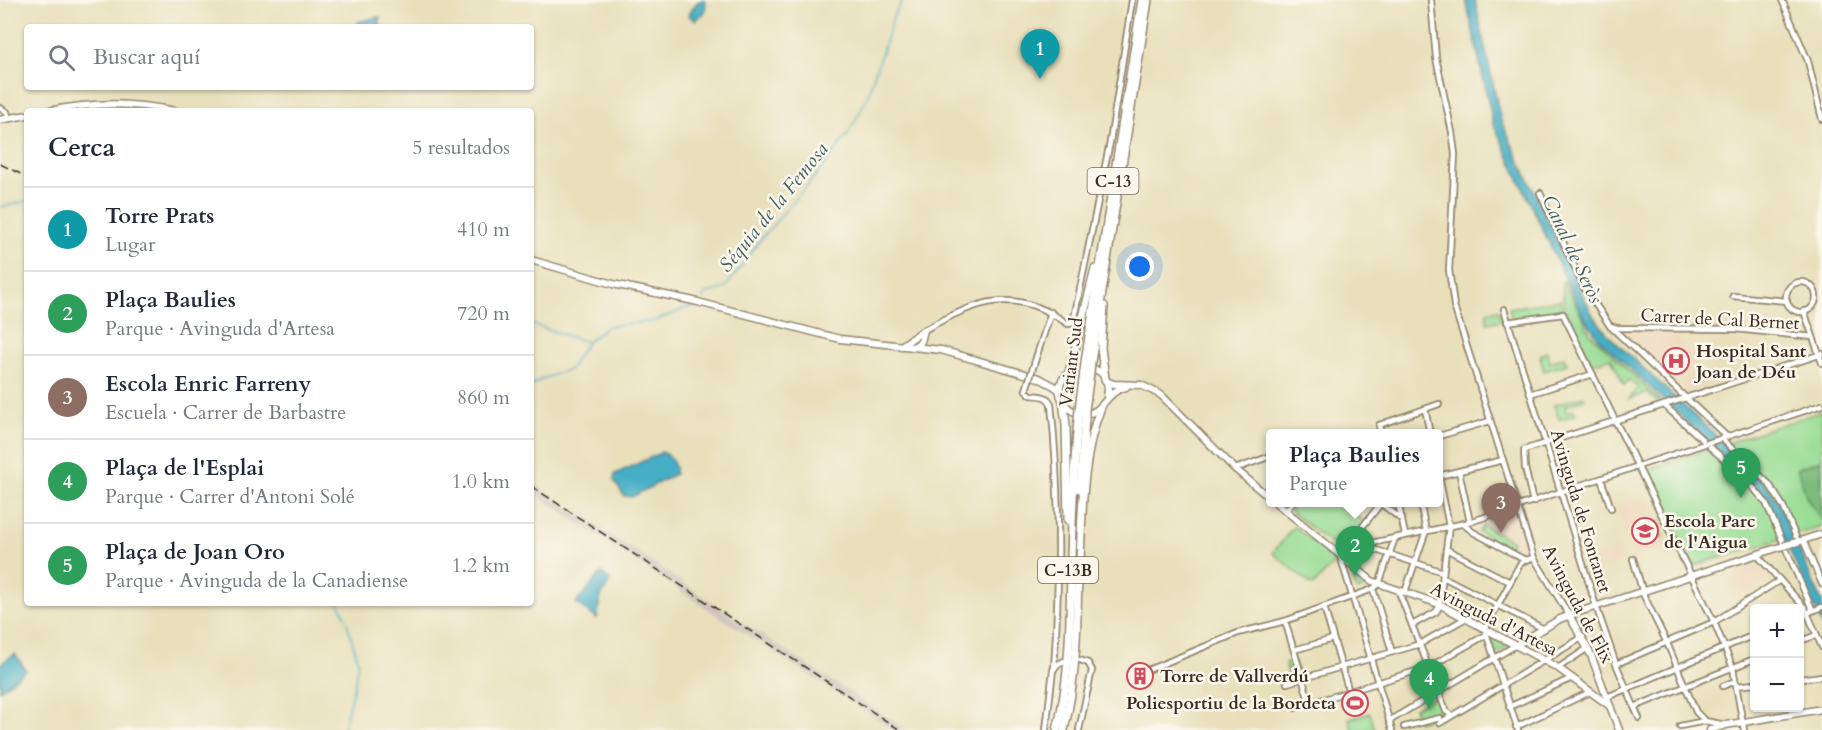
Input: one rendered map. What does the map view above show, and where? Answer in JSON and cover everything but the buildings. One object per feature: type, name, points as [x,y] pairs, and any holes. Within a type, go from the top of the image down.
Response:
[{"type":"highway","name":"Variant Sud","points":[[1057,730],[1066,684],[1070,640],[1072,508],[1082,410],[1116,164],[1142,0]]},
{"type":"highway","name":"C-13","points":[[1117,197],[1148,0]]},
{"type":"highway","points":[[1067,375],[1089,296],[1112,169],[1116,164]]},
{"type":"highway","name":"Variant Sud","points":[[1088,362],[1117,197]]},
{"type":"highway","points":[[1105,380],[1101,357],[1101,337],[1117,197]]},
{"type":"highway","name":"C-13B","points":[[1063,400],[1066,432],[1068,632],[1070,640]]},
{"type":"highway","name":"C-13B","points":[[1078,570],[1086,473],[1101,407]]},
{"type":"highway","name":"Variant Sud","points":[[1078,570],[1081,419]]},
{"type":"highway","name":"C-13","points":[[1064,730],[1076,657],[1078,570]]},
{"type":"main road","points":[[67,108],[117,103],[158,108]]},
{"type":"main road","points":[[0,120],[24,116]]},
{"type":"main road","points":[[534,261],[613,284],[696,302],[840,339],[935,349],[1039,378],[1055,380],[1077,368],[1090,368],[1098,371],[1105,380],[1114,384],[1137,384],[1162,397],[1233,467],[1266,495]]},
{"type":"main road","points":[[915,347],[917,339],[924,330]]},
{"type":"main road","points":[[900,346],[917,339]]},
{"type":"main road","points":[[917,339],[935,349]]},
{"type":"main road","points":[[1067,375],[1061,392],[1063,400],[1069,409],[1082,414],[1092,413],[1101,407],[1116,390],[1131,386],[1146,387]]},
{"type":"main road","points":[[1039,378],[1061,392]]},
{"type":"main road","points":[[1105,380],[1107,398]]},
{"type":"main road","points":[[1124,388],[1142,389],[1162,397]]},
{"type":"main road","name":"Avinguda d'Artesa","points":[[1281,507],[1376,587],[1402,591],[1439,604],[1558,668],[1610,706]]},
{"type":"main road","points":[[1516,645],[1569,615],[1822,534]]},
{"type":"main road","name":"Avinguda de Flix","points":[[1569,615],[1588,648],[1619,730]]},
{"type":"main road","points":[[1710,730],[1726,725],[1822,709]]},
{"type":"street","points":[[924,330],[983,303],[1020,302],[1051,312],[1070,324],[1076,316],[1119,95],[1132,0]]},
{"type":"street","name":"Avinguda de Flix","points":[[1431,0],[1436,58],[1455,154],[1449,280],[1454,306],[1534,558],[1569,615]]},
{"type":"street","points":[[1782,0],[1808,61],[1822,119]]},
{"type":"street","points":[[0,108],[7,112],[9,118]]},
{"type":"street","points":[[1540,193],[1585,289],[1610,326],[1686,398],[1769,484],[1784,506],[1799,541],[1822,584]]},
{"type":"street","points":[[1804,283],[1809,284],[1822,299],[1804,311],[1793,309],[1787,301],[1788,291],[1795,284],[1804,283]]},
{"type":"street","points":[[1814,304],[1815,292]]},
{"type":"street","points":[[1733,296],[1787,301]]},
{"type":"street","name":"Avinguda de Fontanet","points":[[1504,309],[1596,606],[1616,664],[1639,718]]},
{"type":"street","points":[[1804,311],[1821,354],[1822,363]]},
{"type":"street","points":[[1046,730],[1057,622],[1057,486],[1051,404],[1044,396],[1030,395],[1026,390],[1051,312]]},
{"type":"street","points":[[1508,322],[1563,314],[1714,622],[1733,668],[1744,730]]},
{"type":"street","name":"Carrer de Cal Bernet","points":[[1610,326],[1735,329],[1813,337]]},
{"type":"street","name":"Carrer de Cal Bernet","points":[[1623,340],[1622,334],[1626,328]]},
{"type":"street","points":[[1533,502],[1524,450],[1821,354]]},
{"type":"street","points":[[1530,394],[1593,374]]},
{"type":"street","points":[[1380,429],[1379,425],[1439,404]]},
{"type":"street","points":[[1664,405],[1746,479],[1766,503],[1812,611],[1822,647]]},
{"type":"street","points":[[1362,545],[1470,522],[1822,405]]},
{"type":"street","points":[[1425,409],[1429,429]]},
{"type":"street","points":[[1443,435],[1490,421]]},
{"type":"street","points":[[1233,467],[1266,457]]},
{"type":"street","points":[[1443,475],[1503,460]]},
{"type":"street","points":[[1459,471],[1470,522]]},
{"type":"street","points":[[1601,479],[1611,508]]},
{"type":"street","points":[[1412,625],[1436,612],[1439,604],[1449,526],[1443,496]]},
{"type":"street","points":[[1286,511],[1289,507]]},
{"type":"street","points":[[1378,507],[1340,555],[1392,730]]},
{"type":"street","points":[[1386,507],[1402,520]]},
{"type":"street","points":[[1399,507],[1405,535]]},
{"type":"street","points":[[1421,507],[1426,531],[1402,591],[1412,625],[1438,692],[1446,711],[1451,716]]},
{"type":"street","points":[[1463,524],[1473,532],[1525,560]]},
{"type":"street","points":[[1392,652],[1376,587],[1395,538]]},
{"type":"street","points":[[1352,542],[1415,562],[1443,574],[1544,629]]},
{"type":"street","points":[[1446,549],[1510,582]]},
{"type":"street","points":[[1757,555],[1812,611]]},
{"type":"street","points":[[1295,708],[1429,668],[1486,631],[1497,605],[1520,564],[1534,558]]},
{"type":"street","points":[[1633,559],[1643,591],[1697,714],[1705,721]]},
{"type":"street","points":[[1345,570],[1350,564]]},
{"type":"street","points":[[1616,664],[1714,622],[1780,580]]},
{"type":"street","points":[[1143,672],[1238,633],[1324,608],[1376,587]]},
{"type":"street","points":[[1804,614],[1822,607]]},
{"type":"street","points":[[1324,608],[1349,692]]},
{"type":"street","points":[[1287,684],[1420,644],[1466,618]]},
{"type":"street","points":[[1285,621],[1310,704]]},
{"type":"street","points":[[1486,631],[1517,728],[1590,692]]},
{"type":"street","points":[[1804,640],[1817,635]]},
{"type":"street","points":[[1400,714],[1404,729],[1440,721],[1582,637]]},
{"type":"street","points":[[1606,696],[1750,637]]},
{"type":"street","points":[[1294,650],[1333,639]]},
{"type":"street","points":[[1389,721],[1516,645]]},
{"type":"street","points":[[1558,668],[1588,648]]},
{"type":"street","points":[[1079,730],[1092,672],[1088,663],[1080,660]]},
{"type":"street","points":[[1054,669],[1064,661]]},
{"type":"street","points":[[1634,707],[1750,661]]},
{"type":"street","points":[[1804,678],[1822,676]]},
{"type":"street","points":[[1509,708],[1572,678]]},
{"type":"street","points":[[1723,686],[1750,684]]},
{"type":"street","points":[[1442,730],[1440,721],[1446,711]]},
{"type":"street","points":[[1680,726],[1705,721],[1726,725]]},
{"type":"shaded area","name":"Hospital Sant Joan de Déu","points":[[1675,331],[1711,384],[1688,391],[1630,336],[1634,332]]},
{"type":"shaded area","points":[[534,484],[907,730],[894,730],[534,493]]},
{"type":"shaded area","name":"Escola Parc de l'Aigua","points":[[1647,497],[1672,546],[1635,558],[1617,507]]},
{"type":"shaded area","points":[[1515,511],[1528,553],[1521,555],[1475,531],[1473,524]]},
{"type":"shaded area","points":[[1621,548],[1625,561],[1592,572],[1588,558]]},
{"type":"shaded area","points":[[1754,561],[1771,580],[1745,597],[1738,586],[1734,589],[1728,580],[1735,578],[1732,568]]},
{"type":"green space","points":[[1564,281],[1590,333],[1660,401],[1657,402],[1647,393],[1629,399],[1638,388],[1629,380],[1624,385],[1611,358],[1592,364],[1567,312],[1564,312],[1562,282]]},
{"type":"green space","points":[[1560,300],[1562,312],[1512,319],[1509,308]]},
{"type":"green space","points":[[1499,310],[1502,320],[1487,323],[1487,312]]},
{"type":"green space","points":[[1547,352],[1550,362],[1564,357],[1567,364],[1544,371],[1540,357],[1542,357],[1541,354]]},
{"type":"green space","points":[[1584,396],[1585,399],[1565,406],[1567,412],[1574,410],[1576,415],[1559,419],[1554,405]]},
{"type":"green space","points":[[1822,411],[1822,527],[1693,566],[1646,470]]},
{"type":"green space","points":[[1822,460],[1822,520],[1807,499],[1797,468]]},
{"type":"green space","points":[[1293,507],[1345,507],[1364,522],[1344,547],[1336,548],[1290,511]]},
{"type":"green space","points":[[1659,521],[1664,537],[1643,544],[1637,529]]},
{"type":"green space","points":[[1483,525],[1512,541],[1509,548],[1479,532]]},
{"type":"green space","points":[[1294,526],[1336,561],[1313,586],[1273,553]]},
{"type":"green space","points":[[1350,571],[1365,582],[1365,588],[1357,591]]},
{"type":"green space","points":[[1489,634],[1491,634],[1510,646],[1496,654]]},
{"type":"green space","points":[[1294,660],[1299,677],[1290,679],[1285,663]]},
{"type":"green space","points":[[1437,696],[1443,707],[1441,714],[1418,722],[1414,708]]},
{"type":"green space","points":[[1370,713],[1375,730],[1352,730],[1349,719]]},
{"type":"water","points":[[706,0],[705,12],[695,20],[688,15],[697,2]]},
{"type":"water","points":[[1466,0],[1475,0],[1501,121],[1591,312],[1608,335],[1757,474],[1769,489],[1779,504],[1822,602],[1822,625],[1771,508],[1759,490],[1600,340],[1583,316],[1493,123]]},
{"type":"water","points":[[380,17],[380,24],[357,24]]},
{"type":"water","points":[[662,452],[672,461],[675,474],[632,497],[624,496],[614,480],[615,474]]},
{"type":"water","points":[[602,572],[610,581],[601,596],[597,619],[576,603]]},
{"type":"water","points":[[15,654],[26,670],[0,690],[0,664]]},
{"type":"waterway","name":"Séquia de la Femosa","points":[[702,300],[705,294],[725,288],[761,239],[823,167],[848,134],[866,100],[894,15],[903,0]]},
{"type":"waterway","points":[[0,207],[24,202]]},
{"type":"waterway","name":"Séquia de la Femosa","points":[[534,384],[570,369],[587,342],[608,326],[654,321],[700,304]]},
{"type":"waterway","points":[[534,325],[586,342]]},
{"type":"waterway","name":"Séquia de la Femosa","points":[[340,606],[346,618]]},
{"type":"waterway","name":"Séquia de la Femosa","points":[[345,721],[358,662],[347,622]]},
{"type":"waterway","name":"Séquia de la Femosa","points":[[343,730],[344,724]]},
{"type":"railway","points":[[0,164],[24,176]]},
{"type":"railway","points":[[534,488],[900,730]]},
{"type":"place","name":"Torre Prats","points":[[1040,79]]},
{"type":"place","name":"Hospital Sant Joan de Déu","points":[[1676,361]]},
{"type":"place","name":"Plaça de Joan Oro","points":[[1741,498]]},
{"type":"place","name":"Escola Parc de l'Aigua","points":[[1645,531]]},
{"type":"place","name":"Escola Enric Farreny","points":[[1501,533]]},
{"type":"place","name":"Plaça Baulies","points":[[1355,576]]},
{"type":"place","name":"Torre de Vallverdú","points":[[1140,676]]},
{"type":"place","name":"Poliesportiu de la Bordeta","points":[[1355,703]]},
{"type":"place","name":"Plaça de l'Esplai","points":[[1429,709]]},
{"type":"water label","name":"Canal de Seròs","points":[[1573,249]]}]
